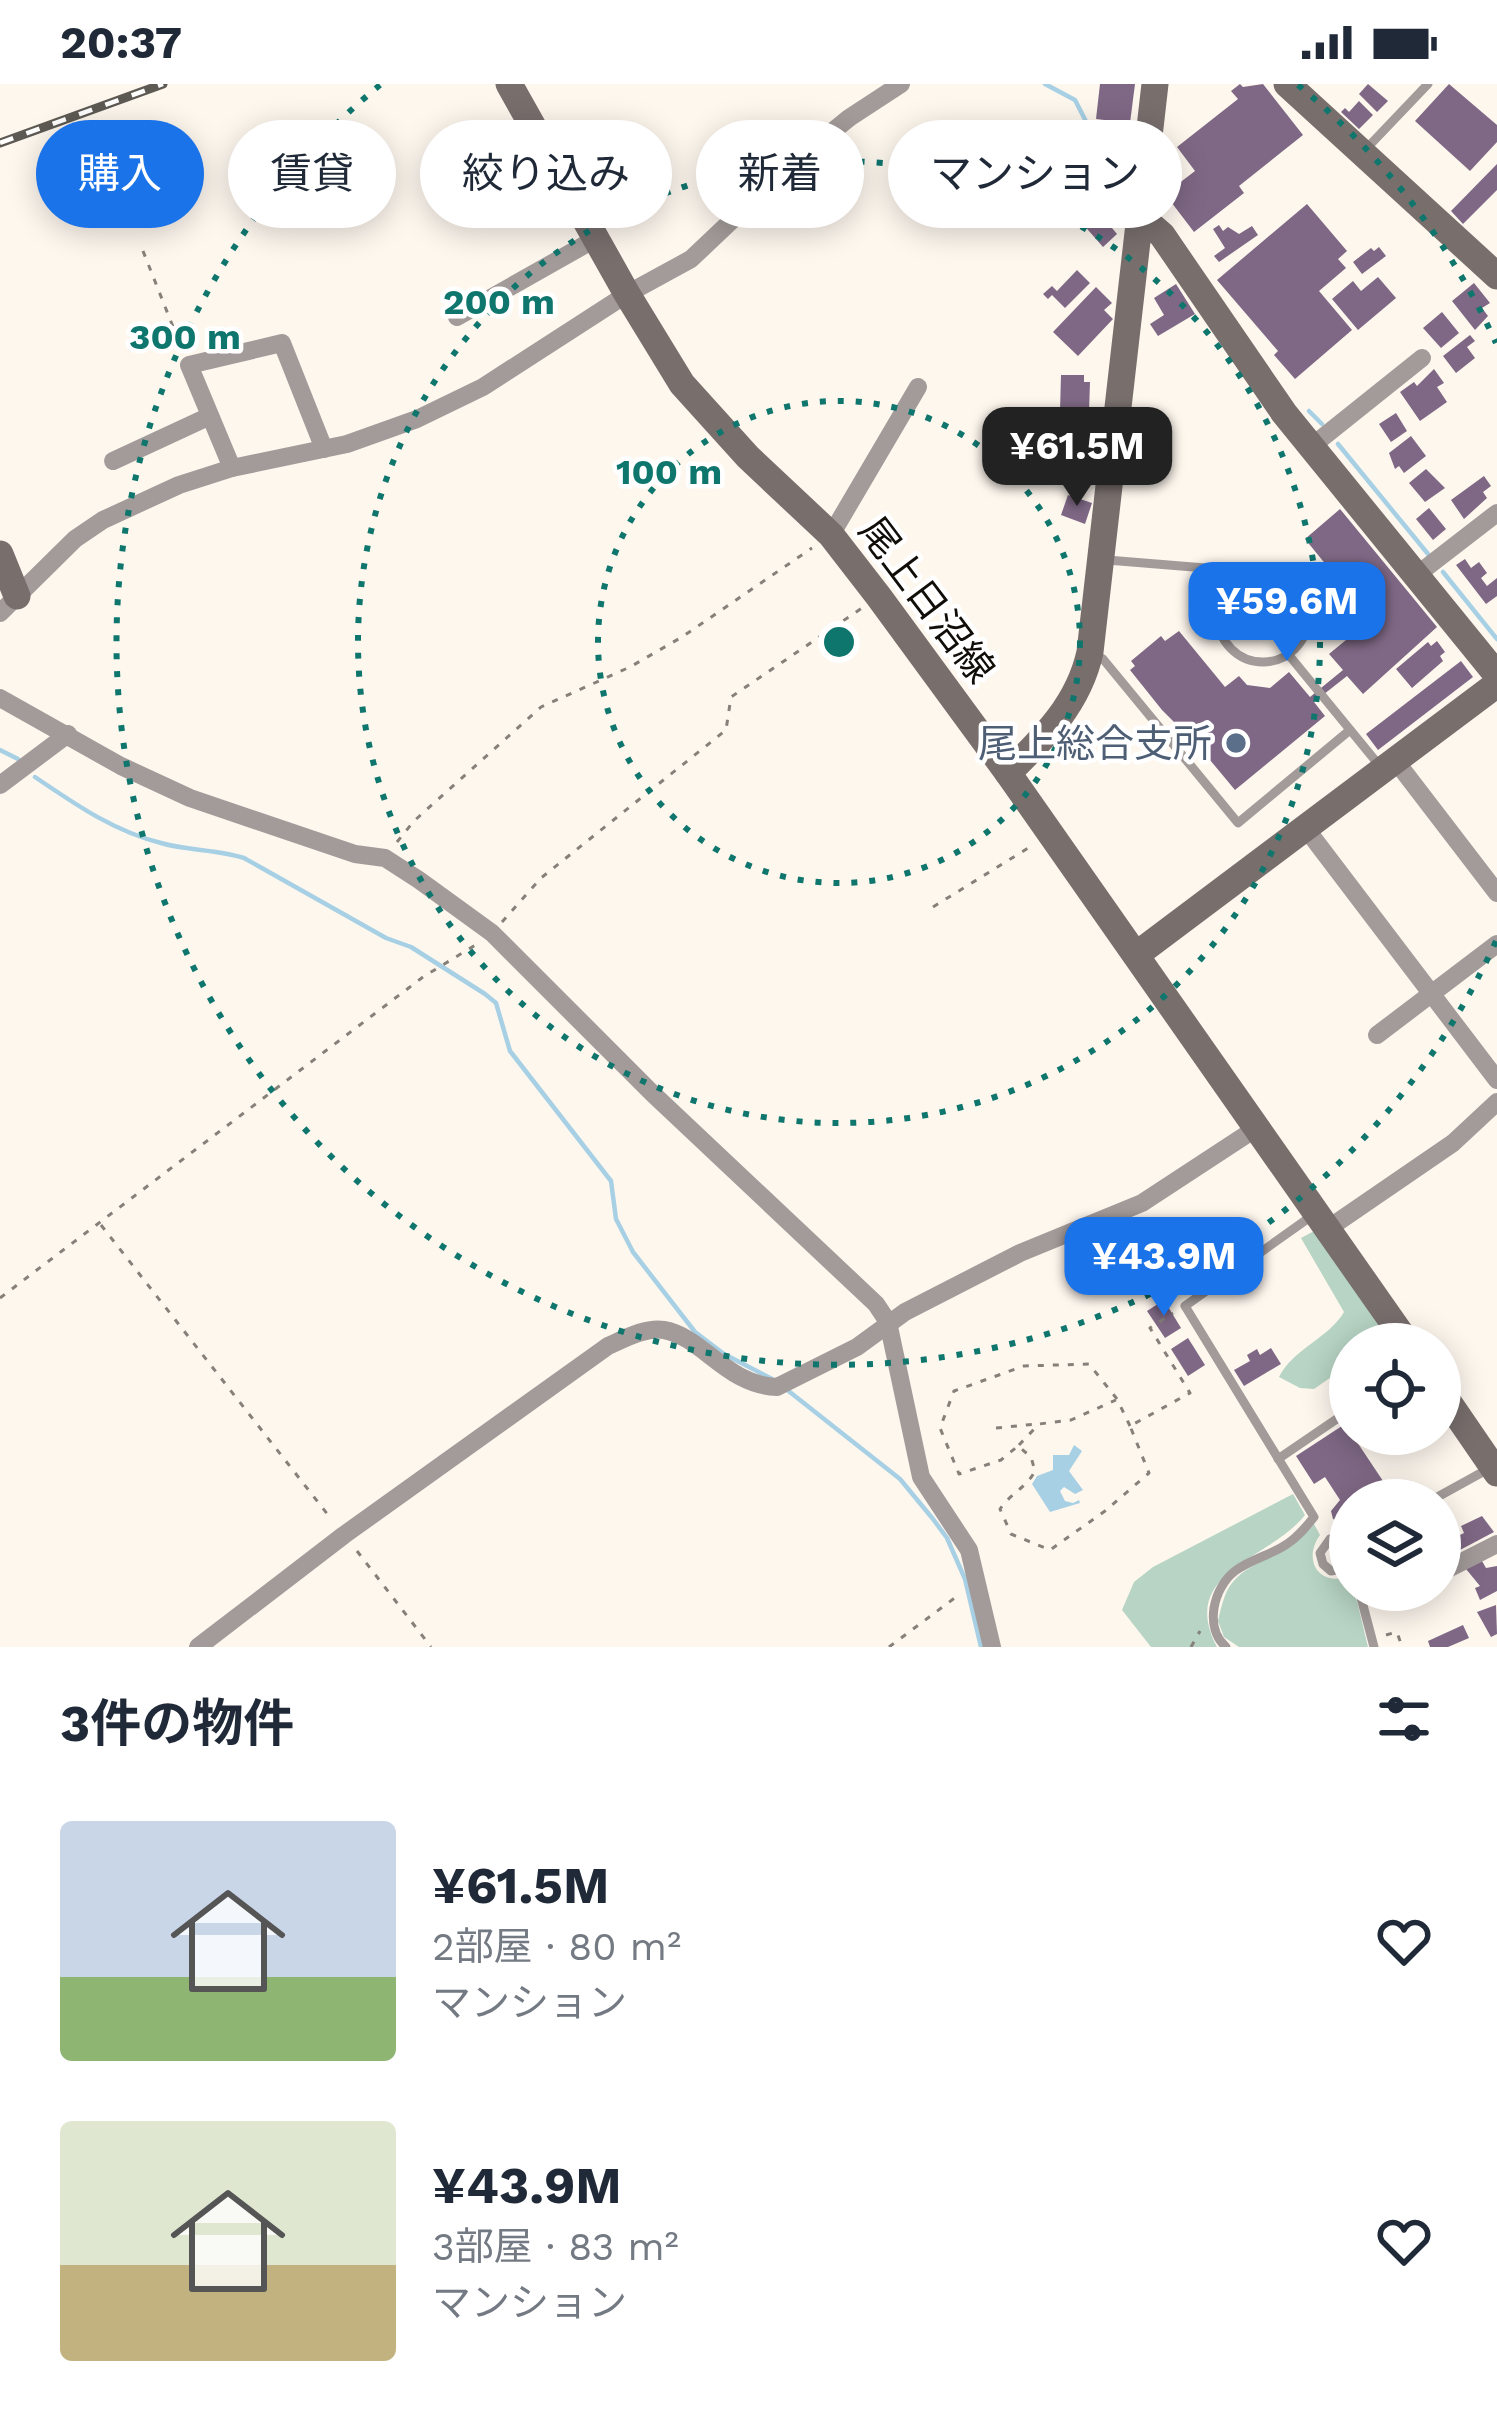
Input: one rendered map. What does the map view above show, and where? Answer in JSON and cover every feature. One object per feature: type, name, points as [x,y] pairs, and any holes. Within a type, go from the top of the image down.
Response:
[{"type":"street","name":"尾上日沼線","points":[[509,84],[682,384],[748,457],[831,535],[1008,773],[1394,1323]]},
{"type":"street","points":[[9,605],[75,539],[103,520],[179,485],[232,467],[324,449],[417,419],[483,387],[627,294],[691,259],[783,172],[849,118],[901,84]]},
{"type":"street","points":[[1151,120],[1155,84]]},
{"type":"street","points":[[1287,84],[1497,277]]},
{"type":"street","points":[[1008,773],[1076,695],[1090,652],[1139,228]]},
{"type":"street","points":[[1136,955],[1497,680],[1418,574],[1250,367],[1154,228]]},
{"type":"street","points":[[457,317],[595,239]]},
{"type":"street","points":[[232,467],[188,365],[282,343],[324,449]]},
{"type":"street","points":[[1312,446],[1421,358]]},
{"type":"street","points":[[831,535],[918,388]]},
{"type":"street","points":[[113,461],[210,416]]},
{"type":"street","points":[[1418,574],[1497,513]]},
{"type":"street","points":[[0,554],[9,605]]},
{"type":"street","points":[[0,698],[121,766],[190,798],[356,854],[385,858],[492,933],[652,1093],[875,1304],[888,1322],[921,1477],[960,1531],[979,1580],[992,1647]]},
{"type":"street","points":[[0,784],[68,734]]},
{"type":"street","points":[[1389,765],[1497,893]]},
{"type":"street","points":[[1304,826],[1497,1080]]},
{"type":"street","points":[[1377,1035],[1497,944]]},
{"type":"street","points":[[1323,1220],[1453,1143],[1497,1102]]},
{"type":"street","points":[[199,1647],[344,1535],[608,1346],[637,1333],[664,1330],[742,1379],[777,1387],[1020,1253],[1142,1203],[1258,1127]]},
{"type":"street","points":[[1461,1420],[1495,1470]]},
{"type":"street","points":[[1472,1435],[1497,1420]]},
{"type":"street","points":[[1461,1562],[1497,1544]]},
{"type":"lane","points":[[1362,153],[1428,84]]},
{"type":"lane","points":[[1102,560],[1230,570],[1240,579]]},
{"type":"lane","points":[[1270,572],[1298,588],[1309,606],[1309,620],[1302,640],[1288,654],[1248,662],[1222,637],[1219,603],[1240,579],[1270,572]]},
{"type":"lane","points":[[1090,652],[1103,659],[1238,823],[1350,730]]},
{"type":"lane","points":[[1288,654],[1350,730],[1389,765]]},
{"type":"lane","points":[[1323,1220],[1185,1306],[1328,1540],[1320,1553],[1329,1569]]},
{"type":"lane","points":[[1278,1459],[1329,1424]]},
{"type":"lane","points":[[1461,1486],[1495,1470]]},
{"type":"lane","points":[[1226,1647],[1212,1625],[1216,1604],[1233,1573],[1282,1548],[1314,1517]]},
{"type":"lane","points":[[1365,1611],[1373,1643]]},
{"type":"path","points":[[143,251],[188,365]]},
{"type":"path","points":[[385,858],[414,821],[542,707],[682,637],[831,535]]},
{"type":"path","points":[[933,907],[1050,835]]},
{"type":"path","points":[[0,1298],[100,1224],[431,1647]]},
{"type":"path","points":[[1130,1426],[1190,1393],[1150,1328],[1185,1306]]},
{"type":"path","points":[[1018,1446],[1031,1456],[1035,1471],[1027,1487],[1009,1496],[1000,1509],[1011,1534],[1050,1550],[1149,1473],[1117,1399],[1089,1364],[1024,1366],[954,1391],[940,1428],[959,1474],[1001,1460],[1039,1424]]},
{"type":"path","points":[[996,1428],[1071,1420],[1117,1399]]},
{"type":"path","points":[[890,1647],[979,1580]]},
{"type":"path","points":[[1191,1647],[1196,1635],[1212,1625]]},
{"type":"path","points":[[1373,1643],[1397,1632],[1402,1647]]},
{"type":"green space","points":[[1316,1230],[1377,1323],[1334,1323],[1344,1312],[1301,1238]]},
{"type":"green space","points":[[1329,1329],[1329,1379],[1314,1389],[1279,1377]]},
{"type":"green space","points":[[1293,1494],[1305,1515],[1233,1569],[1209,1601],[1208,1621],[1217,1647],[1151,1647],[1122,1610],[1134,1582],[1153,1567]]},
{"type":"green space","points":[[1314,1524],[1320,1535],[1313,1560],[1329,1578],[1329,1611],[1359,1611],[1368,1647],[1239,1647],[1224,1637],[1218,1621],[1232,1583]]},
{"type":"water","points":[[1074,1445],[1082,1451],[1069,1471],[1083,1490],[1075,1494],[1064,1487],[1060,1491],[1065,1501],[1080,1503],[1050,1512],[1032,1484],[1037,1476],[1053,1470],[1053,1455],[1069,1455]]},
{"type":"building","points":[[1100,84],[1135,84],[1130,120],[1096,119]]},
{"type":"building","points":[[1240,84],[1263,84],[1303,135],[1239,186],[1244,193],[1194,232],[1182,216],[1182,181],[1195,171],[1182,154],[1182,143],[1238,99],[1231,91]]},
{"type":"building","points":[[1368,84],[1388,101],[1377,112],[1359,94]]},
{"type":"building","points":[[1449,84],[1497,125],[1497,142],[1470,171],[1415,121]]},
{"type":"building","points":[[1359,101],[1373,115],[1359,129],[1341,112],[1345,108],[1349,112]]},
{"type":"building","points":[[1497,164],[1497,190],[1463,224],[1451,211]]},
{"type":"building","points":[[1307,204],[1347,251],[1338,259],[1346,268],[1319,291],[1352,330],[1295,379],[1274,355],[1278,351],[1217,280]]},
{"type":"building","points":[[1219,225],[1223,231],[1228,227],[1239,234],[1252,226],[1258,235],[1219,262],[1214,256],[1225,248],[1213,229]]},
{"type":"building","points":[[1086,228],[1112,228],[1117,234],[1103,247]]},
{"type":"building","points":[[1379,247],[1386,256],[1362,274],[1353,262]]},
{"type":"building","points":[[1077,270],[1090,283],[1065,308],[1052,295],[1048,299],[1043,294],[1052,286],[1057,291]]},
{"type":"building","points":[[1378,277],[1396,298],[1358,330],[1332,299],[1353,281],[1361,291]]},
{"type":"building","points":[[1474,283],[1490,303],[1482,308],[1488,316],[1475,330],[1452,301]]},
{"type":"building","points":[[1176,284],[1195,314],[1158,336],[1150,324],[1164,315],[1154,298]]},
{"type":"building","points":[[1096,287],[1112,303],[1104,310],[1113,319],[1078,356],[1053,332]]},
{"type":"building","points":[[1442,312],[1459,333],[1441,348],[1423,328]]},
{"type":"building","points":[[1470,335],[1475,341],[1467,347],[1475,358],[1456,373],[1443,356]]},
{"type":"building","points":[[1434,369],[1444,383],[1437,387],[1447,402],[1420,421],[1400,392],[1414,382],[1417,386]]},
{"type":"building","points":[[1061,375],[1084,375],[1084,382],[1090,382],[1089,412],[1060,411]]},
{"type":"building","points":[[1396,413],[1407,431],[1391,442],[1379,424]]},
{"type":"building","points":[[1411,436],[1426,456],[1404,473],[1399,466],[1395,469],[1389,453]]},
{"type":"building","points":[[1426,469],[1445,488],[1425,502],[1409,483]]},
{"type":"building","points":[[1484,476],[1491,486],[1483,492],[1487,498],[1464,519],[1451,500]]},
{"type":"building","points":[[1068,495],[1092,503],[1085,524],[1061,515]]},
{"type":"building","points":[[1429,508],[1446,529],[1433,540],[1416,519]]},
{"type":"building","points":[[1340,509],[1437,627],[1363,694],[1347,676],[1314,702],[1325,716],[1235,790],[1195,742],[1203,735],[1197,728],[1187,735],[1162,710],[1130,670],[1135,666],[1131,661],[1161,636],[1165,641],[1179,631],[1225,687],[1239,676],[1247,685],[1270,688],[1289,672],[1310,697],[1343,670],[1329,654],[1363,626],[1339,624],[1340,608],[1363,610],[1305,539]]},
{"type":"building","points":[[1465,559],[1471,568],[1479,562],[1487,573],[1481,578],[1487,586],[1497,578],[1497,596],[1486,604],[1456,565]]},
{"type":"building","points":[[1437,641],[1445,652],[1440,656],[1443,661],[1412,688],[1396,669],[1428,642],[1431,646]]},
{"type":"building","points":[[1461,661],[1473,677],[1378,750],[1366,734]]},
{"type":"building","points":[[1164,1300],[1181,1328],[1165,1338],[1147,1311]]},
{"type":"building","points":[[1188,1338],[1205,1365],[1188,1376],[1171,1349]]},
{"type":"building","points":[[1271,1348],[1281,1364],[1244,1386],[1234,1370],[1250,1361],[1247,1355],[1257,1349],[1260,1355]]},
{"type":"building","points":[[1329,1434],[1329,1455],[1366,1455],[1382,1479],[1329,1479],[1329,1483],[1325,1477],[1314,1484],[1296,1456]]},
{"type":"building","points":[[1482,1516],[1494,1532],[1461,1549],[1461,1526]]},
{"type":"building","points":[[1482,1561],[1486,1568],[1497,1566],[1497,1591],[1480,1600],[1475,1588],[1480,1586],[1466,1569]]},
{"type":"building","points":[[1496,1605],[1497,1634],[1491,1637],[1477,1612]]},
{"type":"building","points":[[1463,1625],[1469,1638],[1448,1647],[1430,1647],[1428,1641]]},
{"type":"waterway","points":[[1045,84],[1075,100],[1085,120]]},
{"type":"waterway","points":[[1309,411],[1322,424]]},
{"type":"waterway","points":[[1338,444],[1428,554]]},
{"type":"waterway","points":[[1443,572],[1497,639]]},
{"type":"waterway","points":[[0,750],[18,759]]},
{"type":"waterway","points":[[35,777],[95,816],[143,838],[244,858],[386,938],[411,947],[485,994],[496,1003],[510,1051],[611,1181],[616,1219],[633,1252],[695,1332],[724,1354],[772,1379]]},
{"type":"waterway","points":[[786,1389],[900,1479],[933,1519],[965,1579],[981,1647]]},
{"type":"railway","points":[[0,143],[163,84]]},
{"type":"place","name":"尾上総合支所","points":[[1236,743]]}]
